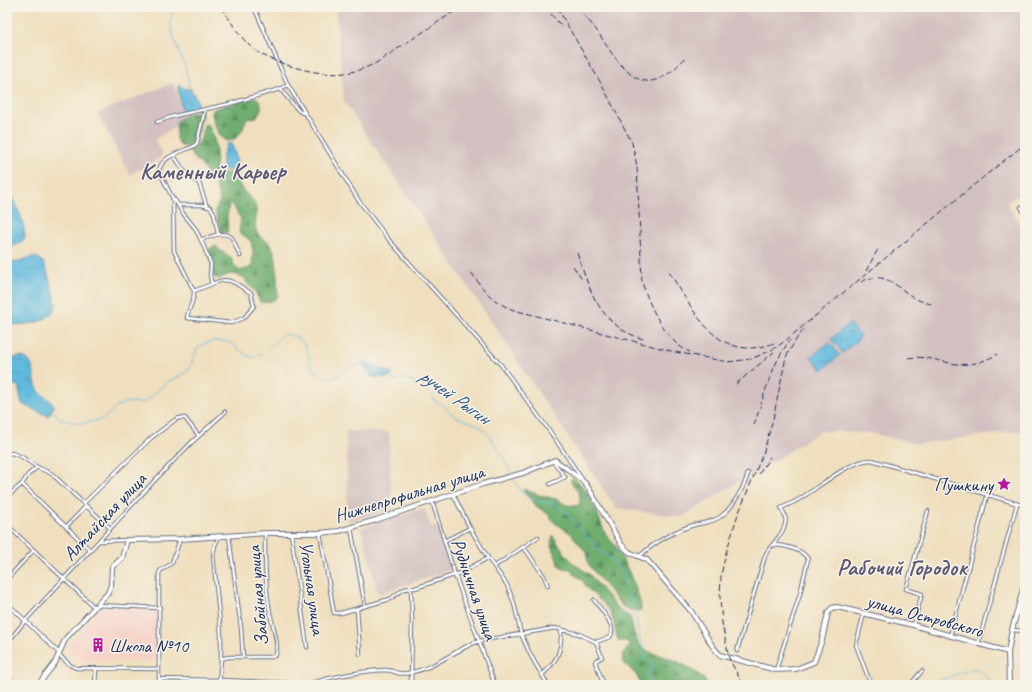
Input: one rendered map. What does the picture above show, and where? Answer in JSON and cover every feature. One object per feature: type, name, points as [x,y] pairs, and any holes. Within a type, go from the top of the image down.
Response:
[{"type":"highway","points":[[7,683],[25,685]]},
{"type":"street","points":[[254,7],[288,85],[366,212],[389,240],[501,365],[551,433],[585,483],[621,544],[629,552],[647,560],[691,611],[717,653],[723,656],[776,670],[800,594],[808,559],[802,552],[781,545],[773,545]]},
{"type":"street","points":[[157,122],[229,104],[280,89],[288,85]]},
{"type":"street","points":[[280,89],[299,112],[306,114]]},
{"type":"street","points":[[205,109],[197,143],[194,146],[166,159],[162,163],[159,171],[173,198],[195,228],[201,240],[211,264],[210,273],[212,284]]},
{"type":"street","points":[[174,155],[185,172],[199,183],[207,207]]},
{"type":"street","points":[[173,198],[174,251],[194,291],[194,296],[188,309],[187,318],[231,323],[244,318],[254,306],[251,293],[225,279],[194,291]]},
{"type":"street","points":[[179,205],[210,207],[212,209],[218,234]]},
{"type":"street","points":[[1021,208],[1025,214]]},
{"type":"street","points":[[201,240],[218,234],[230,236],[240,256]]},
{"type":"street","name":"Алтайская улица","points":[[7,643],[25,621],[91,551],[110,528],[199,436],[225,412]]},
{"type":"street","points":[[66,527],[85,505],[151,438],[175,420],[182,418],[187,421],[199,436]]},
{"type":"street","points":[[7,454],[12,453],[22,457],[37,467],[52,474],[110,528]]},
{"type":"street","points":[[737,651],[766,552],[782,533],[786,521],[781,508],[799,500],[852,465],[865,460],[877,462],[987,496],[1025,506]]},
{"type":"street","points":[[553,461],[560,463],[585,483]]},
{"type":"street","points":[[550,484],[565,477],[553,461]]},
{"type":"street","name":"Нижнепрофильная улица","points":[[100,541],[180,539],[339,531],[509,477],[553,461]]},
{"type":"street","points":[[7,497],[22,484],[28,475],[37,467]]},
{"type":"street","points":[[640,556],[645,551],[676,533],[720,517],[730,507],[742,488],[748,473]]},
{"type":"street","points":[[22,484],[91,551]]},
{"type":"street","points":[[453,494],[470,528],[488,558],[508,585],[512,595],[521,634],[530,656],[548,685]]},
{"type":"street","points":[[950,636],[987,496]]},
{"type":"street","name":"Рудничная улица","points":[[432,501],[455,575],[495,685]]},
{"type":"street","points":[[978,644],[1017,504]]},
{"type":"street","points":[[913,625],[922,594],[906,589],[928,511]]},
{"type":"street","points":[[7,525],[64,579],[96,606],[160,608]]},
{"type":"street","points":[[351,528],[365,606]]},
{"type":"street","points":[[444,541],[470,528]]},
{"type":"street","points":[[320,533],[334,613],[357,609],[390,598],[401,591],[464,572],[488,558]]},
{"type":"street","name":"Забойная улица","points":[[243,657],[272,657],[276,655],[277,651],[265,573],[265,534]]},
{"type":"street","name":"Угольная улица","points":[[291,534],[307,647]]},
{"type":"street","points":[[221,660],[228,657],[243,657],[241,628],[229,536]]},
{"type":"street","points":[[219,537],[213,550],[221,629],[219,685]]},
{"type":"street","points":[[495,566],[538,537]]},
{"type":"street","points":[[159,685],[159,574],[160,571],[172,562],[180,539]]},
{"type":"street","points":[[38,685],[51,668],[67,637],[110,589],[112,567],[122,558],[127,540]]},
{"type":"street","points":[[523,546],[544,576],[548,586]]},
{"type":"street","points":[[7,580],[34,550]]},
{"type":"street","points":[[1009,685],[1008,652],[1012,630],[1025,582]]},
{"type":"street","points":[[411,589],[411,685]]},
{"type":"street","points":[[594,600],[611,624],[612,630],[610,637],[596,642]]},
{"type":"street","points":[[7,604],[58,654],[70,665],[76,668],[158,668]]},
{"type":"street","name":"улица Островского","points":[[776,670],[796,668],[814,662],[818,656],[828,613],[834,607],[913,625],[1008,652]]},
{"type":"street","points":[[357,609],[360,654]]},
{"type":"street","points":[[864,613],[856,645],[871,685]]},
{"type":"street","points":[[305,685],[317,681],[349,675],[388,670],[397,673],[412,673],[439,661],[469,644],[551,628],[579,634],[596,642],[602,657],[595,662],[604,685]]},
{"type":"street","points":[[542,675],[558,657],[561,629]]},
{"type":"street","name":"улица Островского","points":[[1012,630],[1025,631]]},
{"type":"street","points":[[95,685],[96,669]]},
{"type":"street","points":[[910,685],[922,670]]},
{"type":"street","points":[[7,673],[13,684]]},
{"type":"street","points":[[158,679],[288,683],[294,685]]},
{"type":"shaded area","points":[[336,7],[1025,7],[1025,191],[1017,179],[1023,192],[1007,203],[1025,233],[1025,430],[918,444],[871,433],[820,431],[758,472],[741,480],[682,517],[616,508],[344,101]]},
{"type":"shaded area","points":[[173,83],[185,117],[178,126],[155,139],[162,153],[160,158],[130,175],[97,113]]},
{"type":"shaded area","points":[[346,431],[389,432],[392,509],[348,522]]},
{"type":"shaded area","points":[[424,508],[431,527],[437,526],[451,570],[378,594],[361,528]]},
{"type":"shaded area","points":[[99,607],[158,609],[156,661],[82,661],[68,648],[68,646]]},
{"type":"green space","points":[[256,97],[260,102],[261,111],[255,118],[246,119],[240,134],[235,139],[227,141],[216,128],[212,112],[214,109]]},
{"type":"green space","points":[[201,111],[202,115],[197,136],[191,145],[181,146],[176,139],[177,121],[187,114]]},
{"type":"green space","points":[[207,124],[211,129],[214,141],[218,171],[222,173],[237,174],[241,188],[255,205],[257,233],[270,244],[274,252],[276,258],[278,296],[270,301],[260,302],[255,291],[247,283],[245,278],[231,274],[219,279],[214,277],[209,254],[210,248],[215,246],[217,247],[230,257],[240,271],[252,267],[253,252],[251,241],[239,232],[241,219],[230,203],[227,216],[228,232],[222,233],[215,211],[220,201],[215,183],[190,153],[190,150],[199,142],[204,125]]},
{"type":"green space","points":[[573,477],[584,488],[605,533],[615,545],[623,560],[632,578],[641,610],[626,609],[622,606],[592,569],[588,563],[586,552],[573,536],[555,523],[548,514],[536,506],[524,491],[524,489],[539,495],[556,499],[566,505],[578,506],[580,503],[580,497],[571,482]]},
{"type":"green space","points":[[553,536],[567,556],[577,566],[589,574],[620,611],[630,617],[635,637],[644,649],[671,659],[689,668],[705,680],[709,685],[641,685],[637,676],[622,659],[630,644],[626,641],[618,641],[610,612],[603,603],[587,588],[583,581],[574,574],[571,569],[562,568],[558,563],[551,542]]},
{"type":"water","points":[[179,85],[186,89],[190,88],[198,102],[196,107],[182,110],[178,89]]},
{"type":"water","points":[[228,143],[232,145],[237,162],[237,168],[234,171],[225,170],[222,164]]},
{"type":"water","points":[[7,192],[20,214],[25,238],[21,242],[7,248]]},
{"type":"water","points":[[33,257],[40,259],[44,264],[56,304],[53,311],[43,320],[29,324],[7,325],[7,264]]},
{"type":"water","points":[[850,323],[861,337],[843,353],[831,339]]},
{"type":"water","points":[[829,342],[840,355],[822,370],[811,357]]},
{"type":"water","points":[[7,356],[13,358],[22,357],[27,359],[30,363],[39,391],[54,406],[48,416],[22,404],[18,385],[11,385],[9,383],[9,378],[13,374],[7,368]]},
{"type":"water","points":[[365,362],[390,372],[392,376],[372,377],[362,364]]},
{"type":"waterway","points":[[174,7],[171,17],[171,27],[173,37],[185,67],[189,87]]},
{"type":"waterway","name":"ручей Рыгин","points":[[268,349],[283,334],[294,336],[298,338],[307,349],[310,359],[309,362],[313,368],[317,373],[326,378],[331,378],[351,367],[363,364]]},
{"type":"waterway","name":"ручей Рыгин","points":[[52,410],[60,419],[82,423],[99,420],[116,407],[125,403],[146,402],[167,382],[190,369],[196,350],[203,344],[214,341],[229,342],[251,357],[262,354]]},
{"type":"waterway","name":"ручей Рыгин","points":[[390,377],[394,381],[404,378],[420,384],[429,392],[436,402],[443,405],[452,414],[474,423],[485,430],[498,449],[511,474]]},
{"type":"waterway","name":"ручей Рыгин","points":[[512,477],[521,491],[530,499],[545,503],[552,503],[566,512],[596,548],[605,554],[620,569],[624,575],[624,582],[632,602],[632,612],[637,621],[637,628],[645,659],[653,666],[646,675],[653,685]]},
{"type":"waterway","name":"ручей Рыгин","points":[[926,685],[976,668],[987,676],[993,685]]},
{"type":"railway","points":[[222,7],[241,36],[251,47],[264,56],[286,65],[311,71],[334,74],[356,71],[376,63],[461,7]]},
{"type":"railway","points":[[545,7],[563,28]]},
{"type":"railway","points":[[558,7],[602,85],[632,143],[637,166],[642,282],[654,312],[666,332],[681,347],[690,352]]},
{"type":"railway","points":[[577,7],[595,28],[618,62],[626,70],[642,80],[651,81],[661,78],[669,73],[684,59]]},
{"type":"railway","points":[[471,272],[489,295],[506,307],[514,310],[675,352],[728,362],[751,359],[774,349],[785,341],[1025,144]]},
{"type":"railway","points":[[866,271],[878,249]]},
{"type":"railway","points":[[577,253],[592,294],[604,313],[622,330],[643,339]]},
{"type":"railway","points":[[573,266],[583,281]]},
{"type":"railway","points":[[669,272],[699,318],[711,331],[724,341],[739,347],[756,348],[777,342]]},
{"type":"railway","points":[[861,282],[872,278],[881,278],[889,281],[913,297],[923,302],[933,304]]},
{"type":"railway","points":[[743,685],[729,658],[722,623],[720,597],[721,575],[737,517],[764,451],[773,419],[786,357],[804,329]]},
{"type":"railway","points":[[754,425],[773,370],[790,340]]},
{"type":"railway","points":[[736,384],[774,352]]},
{"type":"railway","points":[[908,358],[920,357],[957,364],[973,364],[998,354]]},
{"type":"railway","points":[[759,474],[770,457]]},
{"type":"place","name":"Пушкину","points":[[1004,484]]},
{"type":"place","name":"Школа №10","points":[[98,645]]},
{"type":"district","name":"Каменный Карьер","points":[[213,171]]},
{"type":"district","name":"Рабочий Городок","points":[[902,567]]}]
